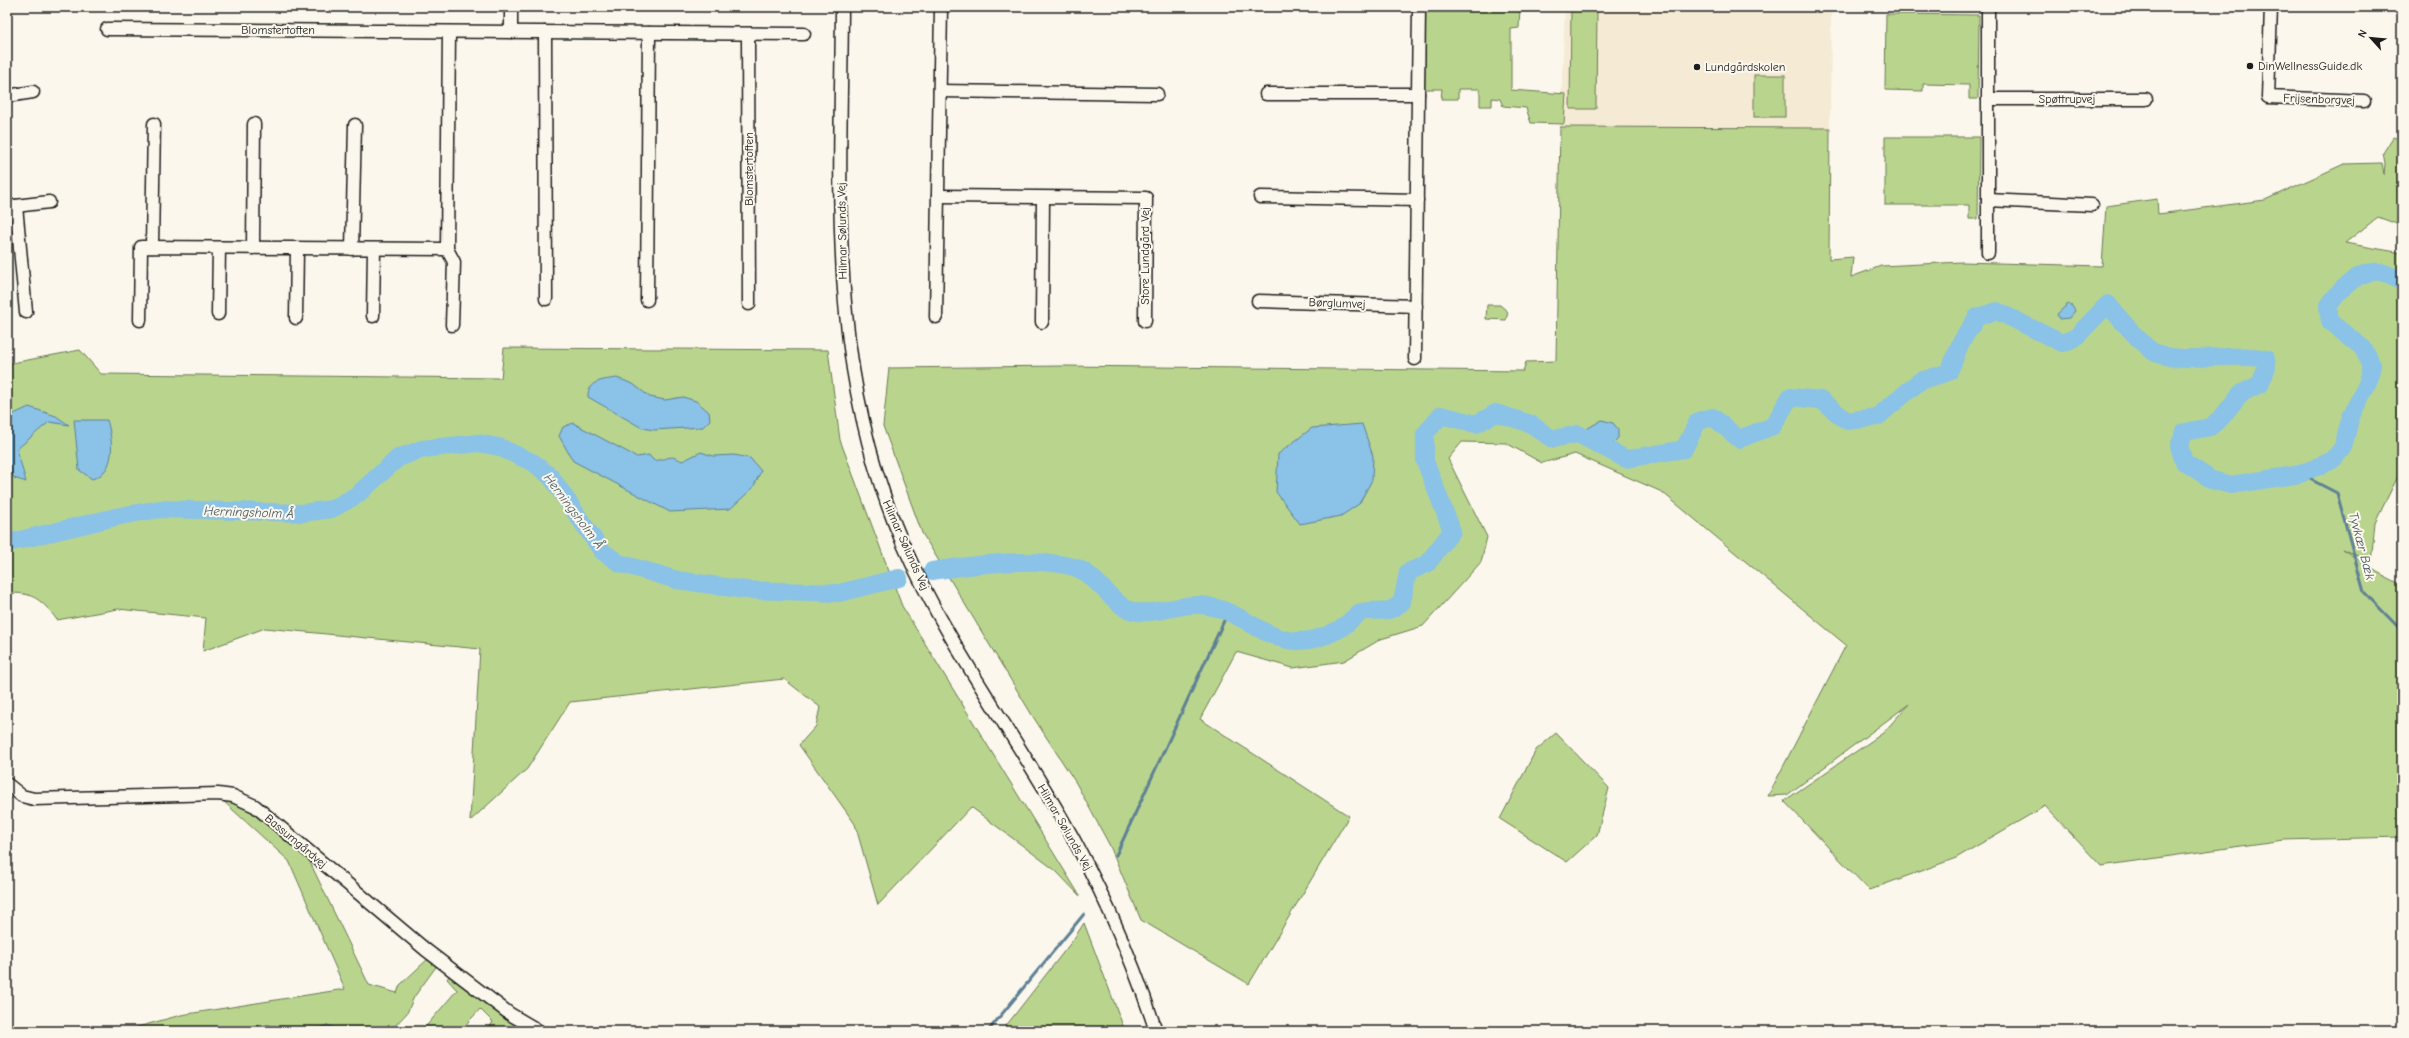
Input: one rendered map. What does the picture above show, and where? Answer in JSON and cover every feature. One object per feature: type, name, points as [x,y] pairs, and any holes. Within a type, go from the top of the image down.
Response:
[{"type":"street","points":[[511,7],[511,32]]},
{"type":"street","name":"Hilmar Sølunds Vej","points":[[842,7],[843,295],[855,386],[874,463],[904,545],[933,605],[1058,812],[1100,888],[1134,969],[1156,1031]]},
{"type":"street","points":[[936,317],[941,7]]},
{"type":"street","points":[[1415,359],[1419,7]]},
{"type":"street","points":[[1988,7],[1988,252]]},
{"type":"street","name":"Frijsenborgvej","points":[[2271,7],[2268,97],[2364,101]]},
{"type":"street","name":"Blomstertoften","points":[[107,29],[804,34]]},
{"type":"street","points":[[449,32],[448,249],[454,262],[452,325]]},
{"type":"street","points":[[545,32],[546,299]]},
{"type":"street","points":[[647,300],[649,33]]},
{"type":"street","name":"Blomstertoften","points":[[748,34],[749,304]]},
{"type":"street","points":[[940,91],[1157,94]]},
{"type":"street","points":[[7,96],[33,92]]},
{"type":"street","points":[[1266,94],[1418,94]]},
{"type":"street","name":"Spøttrupvej","points":[[1988,98],[2146,99]]},
{"type":"street","points":[[152,247],[154,124]]},
{"type":"street","points":[[254,124],[254,248]]},
{"type":"street","points":[[352,249],[355,125]]},
{"type":"street","name":"Store Lundgård Vej","points":[[938,196],[1146,198],[1145,321]]},
{"type":"street","points":[[1260,197],[1417,200]]},
{"type":"street","points":[[1042,322],[1043,198]]},
{"type":"street","points":[[1988,200],[2092,205]]},
{"type":"street","points":[[26,312],[11,207],[50,202]]},
{"type":"street","points":[[140,320],[141,247],[374,250],[448,249]]},
{"type":"street","points":[[218,248],[218,314]]},
{"type":"street","points":[[296,318],[297,249]]},
{"type":"street","points":[[373,316],[374,250]]},
{"type":"street","name":"Børglumvej","points":[[1258,301],[1416,306]]},
{"type":"street","name":"Bassumgårdvej","points":[[7,784],[22,796],[34,799],[218,794],[245,801],[255,806],[426,950],[510,1014],[539,1031]]},
{"type":"shaded area","name":"Lundgårdskolen","points":[[1565,7],[1831,7],[1830,128],[1560,127]]},
{"type":"green space","points":[[1420,7],[1520,7],[1519,28],[1511,29],[1511,90],[1566,94],[1564,124],[1531,123],[1526,108],[1503,106],[1500,99],[1492,98],[1492,106],[1480,106],[1480,89],[1458,89],[1458,99],[1441,99],[1442,89],[1419,89]]},
{"type":"green space","points":[[1571,7],[1597,7],[1596,109],[1570,109]]},
{"type":"green space","points":[[1886,14],[1979,15],[1978,99],[1969,99],[1969,85],[1923,84],[1923,91],[1885,90]]},
{"type":"green space","points":[[1754,75],[1785,75],[1785,117],[1754,117]]},
{"type":"green space","points":[[1560,127],[1830,128],[1829,259],[1853,257],[1851,277],[1881,266],[1962,262],[2102,266],[2106,206],[2157,199],[2158,214],[2265,200],[2344,164],[2382,163],[2384,175],[2385,163],[2383,153],[2393,137],[2402,140],[2402,226],[2378,217],[2345,243],[2402,253],[2402,468],[2375,523],[2371,562],[2342,549],[2377,572],[2402,585],[2402,837],[2283,840],[2101,866],[2045,806],[1956,858],[1869,890],[1784,801],[1883,733],[1909,704],[1787,795],[1768,796],[1846,645],[1662,492],[1575,454],[1542,463],[1506,443],[1462,442],[1448,459],[1487,537],[1481,562],[1423,626],[1381,639],[1344,661],[1293,668],[1236,652],[1200,719],[1349,816],[1249,984],[1141,920],[1110,846],[1076,783],[1032,715],[922,533],[883,426],[889,368],[1062,366],[1523,371],[1526,362],[1556,361]]},
{"type":"green space","points":[[1885,137],[1979,137],[1978,219],[1969,219],[1969,205],[1885,205]]},
{"type":"green space","points":[[1487,305],[1500,305],[1508,312],[1506,320],[1486,319]]},
{"type":"green space","points":[[504,348],[828,350],[840,440],[902,606],[1080,896],[1055,870],[971,807],[878,905],[855,824],[799,745],[816,726],[820,707],[784,679],[570,702],[527,769],[470,821],[480,649],[265,628],[203,651],[206,618],[118,609],[57,620],[42,603],[36,599],[24,594],[7,594],[7,364],[80,350],[101,374],[501,378]]},
{"type":"green space","points":[[1556,733],[1609,788],[1597,835],[1567,862],[1500,819],[1536,750]]},
{"type":"green space","points":[[222,800],[248,805],[306,854],[369,985],[397,993],[400,985],[430,957],[438,964],[414,997],[407,1013],[390,1031],[341,1031],[327,1025],[314,1031],[268,1025],[219,1031],[123,1031],[181,1015],[345,989],[289,861]]},
{"type":"green space","points":[[1084,923],[1125,1031],[1002,1031],[1073,940]]},
{"type":"green space","points":[[452,972],[535,1031],[487,1031],[493,1022],[480,1009],[460,1031],[422,1031],[457,990],[447,979]]},
{"type":"water","points":[[2068,304],[2072,306],[2075,311],[2069,318],[2059,319],[2057,314]]},
{"type":"water","points":[[617,378],[633,384],[650,397],[665,400],[683,397],[696,401],[709,412],[710,420],[703,427],[654,430],[642,428],[588,397],[588,391],[593,384],[602,380]]},
{"type":"water","points":[[29,407],[56,416],[69,425],[49,422],[17,449],[26,482],[14,478],[7,462],[7,417]]},
{"type":"water","points":[[74,420],[107,420],[111,437],[111,454],[109,463],[106,470],[92,479],[79,470]]},
{"type":"water","points":[[1602,420],[1613,423],[1618,429],[1618,438],[1607,449],[1578,434]]},
{"type":"water","points":[[573,423],[637,457],[649,455],[653,460],[661,460],[673,457],[682,461],[701,452],[713,456],[734,455],[750,458],[761,471],[753,488],[730,509],[670,512],[573,461],[559,436],[563,427]]},
{"type":"water","points":[[1362,424],[1373,456],[1372,480],[1359,504],[1341,516],[1300,524],[1276,492],[1278,454],[1312,428]]},
{"type":"water","points":[[268,1025],[311,1031],[220,1031]]},
{"type":"water","points":[[327,1025],[341,1031],[314,1031]]},
{"type":"waterway","name":"Herningsholm Å","points":[[932,571],[1006,562],[1064,565],[1085,572],[1119,604],[1134,611],[1153,612],[1181,606],[1200,605],[1219,609],[1235,615],[1265,632],[1280,638],[1296,641],[1315,639],[1338,630],[1359,613],[1366,611],[1389,610],[1402,602],[1408,572],[1427,564],[1452,531],[1425,461],[1425,434],[1441,415],[1476,424],[1496,413],[1531,424],[1552,439],[1578,434],[1626,459],[1684,449],[1698,421],[1713,417],[1739,439],[1773,426],[1790,397],[1821,400],[1847,421],[1877,417],[1920,381],[1949,372],[1961,342],[1977,317],[1997,311],[2062,343],[2075,338],[2108,304],[2142,343],[2152,351],[2163,355],[2190,358],[2238,356],[2266,359],[2267,367],[2260,384],[2240,394],[2222,417],[2210,427],[2185,432],[2179,446],[2184,462],[2212,480],[2231,485],[2300,474],[2333,460],[2343,447],[2351,416],[2368,382],[2372,365],[2363,348],[2330,322],[2328,307],[2343,288],[2364,274],[2371,272],[2382,272],[2402,282]]},
{"type":"waterway","name":"Herningsholm Å","points":[[7,543],[120,516],[160,509],[302,513],[332,509],[357,495],[398,458],[422,449],[478,443],[499,447],[534,463],[551,477],[602,551],[619,563],[677,580],[746,590],[839,593],[899,578]]},
{"type":"waterway","name":"Tyvkær Bæk","points":[[2300,474],[2337,493],[2364,592],[2402,631]]},
{"type":"waterway","points":[[1116,855],[1228,612]]},
{"type":"waterway","points":[[988,1031],[1084,914]]},
{"type":"place","name":"DinWellnessGuide.dk","points":[[2250,66]]},
{"type":"place","name":"Lundgårdskolen","points":[[1697,67]]}]
